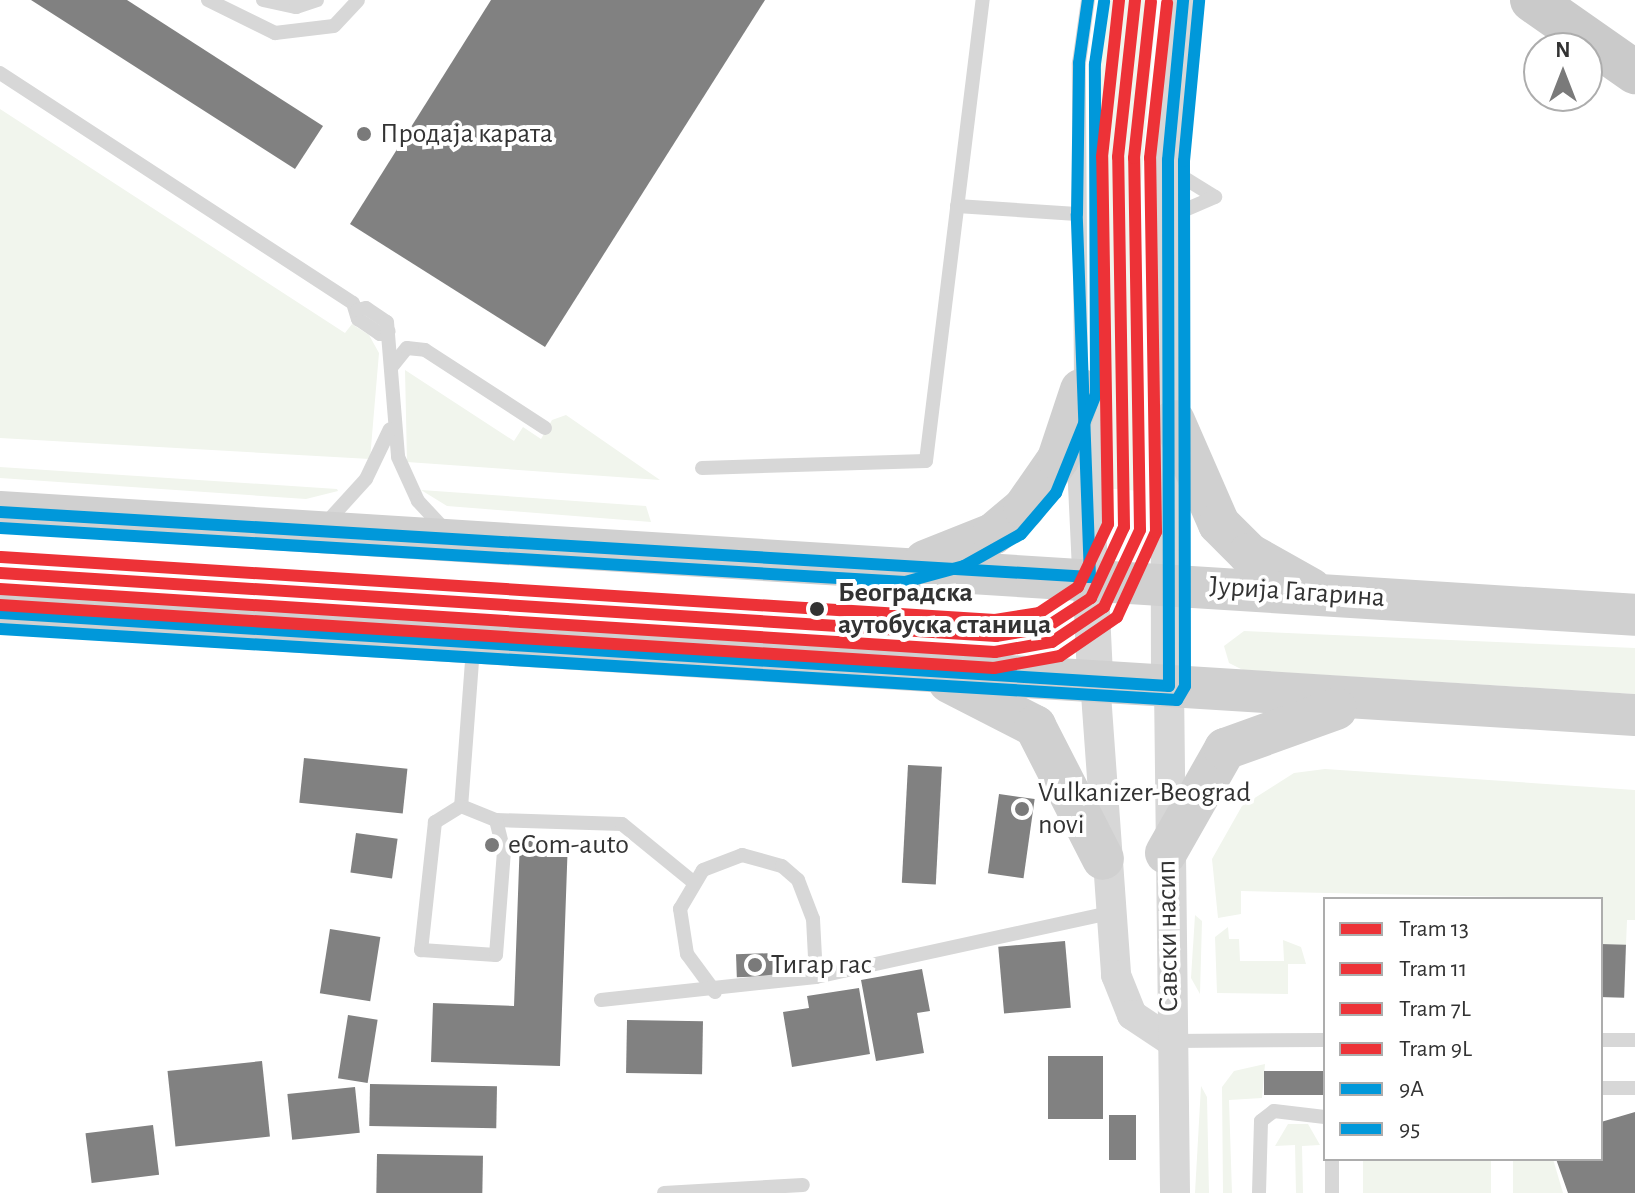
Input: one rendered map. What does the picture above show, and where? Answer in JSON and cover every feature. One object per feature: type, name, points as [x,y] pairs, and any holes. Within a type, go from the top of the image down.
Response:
[{"type":"main road","points":[[1532,0],[1635,72]]},
{"type":"main road","points":[[906,566],[958,551],[1011,522],[1058,459],[1081,390]]},
{"type":"main road","points":[[1174,421],[1219,524],[1249,554],[1319,594]]},
{"type":"main road","name":"Јурија Гагарина","points":[[0,512],[1090,577],[1635,615]]},
{"type":"main road","points":[[0,613],[1635,715]]},
{"type":"main road","points":[[922,671],[1035,726],[1103,859]]},
{"type":"main road","points":[[1166,853],[1225,749],[1292,720],[1372,699]]},
{"type":"street","points":[[1169,686],[1174,421],[1168,160],[1183,0]]},
{"type":"street","points":[[1081,390],[1095,680]]},
{"type":"street","name":"Савски насип","points":[[1095,680],[1103,859],[1121,993],[1142,1025],[1171,1041]]},
{"type":"street","name":"Савски насип","points":[[1169,686],[1166,853],[1175,1193]]},
{"type":"lane","points":[[208,0],[275,33],[334,26],[358,0]]},
{"type":"lane","points":[[263,0],[296,7],[317,0]]},
{"type":"lane","points":[[702,468],[926,461],[983,0]]},
{"type":"lane","points":[[1081,390],[1077,214],[1079,63],[1088,0]]},
{"type":"lane","points":[[0,73],[357,310],[358,319],[380,334],[389,331],[393,369],[391,429],[406,482],[452,537]]},
{"type":"lane","points":[[1168,160],[1176,177],[1215,197],[1174,212],[1168,228]]},
{"type":"lane","points":[[957,206],[1077,214]]},
{"type":"lane","points":[[393,369],[398,352],[425,350],[545,428]]},
{"type":"lane","points":[[320,529],[366,479],[391,429]]},
{"type":"lane","points":[[461,806],[473,643]]},
{"type":"lane","points":[[461,806],[496,820],[622,824],[693,882]]},
{"type":"lane","points":[[461,806],[435,822],[421,950],[496,955],[504,852],[496,820]]},
{"type":"lane","points":[[715,992],[679,932],[680,909],[693,882],[721,860],[742,855],[782,866],[809,899],[816,977]]},
{"type":"lane","points":[[601,1000],[715,992],[816,977],[1110,913]]},
{"type":"lane","points":[[1171,1041],[1323,1040]]},
{"type":"lane","points":[[1603,1040],[1635,1040]]},
{"type":"lane","points":[[1603,1088],[1635,1088]]},
{"type":"lane","points":[[1259,1193],[1261,1121],[1274,1111],[1313,1110],[1323,1116]]},
{"type":"lane","points":[[1332,1161],[1332,1193]]},
{"type":"lane","points":[[664,1193],[803,1185]]},
{"type":"shaded area","points":[[1107,0],[1157,0],[1141,183],[1141,491],[1103,488],[1099,449],[1096,72]]},
{"type":"shaded area","points":[[0,109],[345,333],[352,324],[369,335],[379,353],[370,459],[0,438]]},
{"type":"shaded area","points":[[405,370],[514,441],[523,427],[541,439],[552,420],[566,415],[660,480],[407,462]]},
{"type":"shaded area","points":[[0,467],[338,491],[306,499],[0,478]]},
{"type":"shaded area","points":[[421,490],[646,506],[651,522],[447,506]]},
{"type":"shaded area","points":[[1244,631],[1635,648],[1635,694],[1243,670],[1229,663],[1224,646]]},
{"type":"shaded area","points":[[1325,769],[1635,790],[1635,920],[1627,920],[1626,945],[1603,944],[1603,897],[1241,891],[1241,914],[1218,918],[1212,859],[1242,806],[1294,773]]},
{"type":"shaded area","points":[[1195,915],[1202,921],[1200,994],[1191,978]]},
{"type":"shaded area","points":[[1228,927],[1229,939],[1239,939],[1240,961],[1284,961],[1283,940],[1301,947],[1306,964],[1288,964],[1288,994],[1217,993],[1215,937]]},
{"type":"shaded area","points":[[1265,1064],[1262,1098],[1229,1100],[1232,1193],[1223,1193],[1222,1087],[1234,1071]]},
{"type":"shaded area","points":[[1201,1086],[1207,1097],[1209,1193],[1195,1193]]},
{"type":"shaded area","points":[[1288,1124],[1308,1124],[1320,1145],[1302,1146],[1303,1193],[1296,1193],[1295,1145],[1275,1146]]},
{"type":"shaded area","points":[[1363,1161],[1491,1161],[1491,1193],[1363,1193]]},
{"type":"shaded area","points":[[1513,1161],[1554,1161],[1563,1193],[1513,1193]]},
{"type":"building","points":[[31,0],[127,0],[323,126],[295,169]]},
{"type":"building","points":[[491,0],[765,0],[545,347],[350,224]]},
{"type":"building","points":[[304,758],[407,769],[403,814],[299,803]]},
{"type":"building","points":[[908,765],[942,767],[936,885],[902,883]]},
{"type":"building","points":[[999,794],[1035,799],[1024,878],[988,873]]},
{"type":"building","points":[[356,833],[398,839],[392,878],[350,873]]},
{"type":"building","points":[[520,838],[568,839],[560,1066],[431,1062],[433,1003],[514,1006]]},
{"type":"building","points":[[330,929],[380,937],[370,1001],[320,993]]},
{"type":"building","points":[[1065,941],[1071,1008],[1004,1014],[998,947]]},
{"type":"building","points":[[1603,944],[1626,945],[1624,998],[1603,997]]},
{"type":"building","points":[[773,953],[774,976],[737,977],[736,954]]},
{"type":"building","points":[[922,969],[930,1011],[917,1013],[924,1053],[876,1061],[861,980]]},
{"type":"building","points":[[859,988],[870,1054],[792,1067],[783,1012],[809,1008],[807,996]]},
{"type":"building","points":[[348,1015],[378,1020],[368,1083],[338,1078]]},
{"type":"building","points":[[627,1020],[703,1021],[702,1074],[626,1073]]},
{"type":"building","points":[[1048,1056],[1103,1056],[1103,1119],[1048,1119]]},
{"type":"building","points":[[262,1061],[270,1137],[175,1147],[168,1071]]},
{"type":"building","points":[[1264,1071],[1323,1071],[1323,1095],[1264,1095]]},
{"type":"building","points":[[370,1084],[497,1086],[496,1128],[369,1126]]},
{"type":"building","points":[[355,1087],[360,1133],[292,1140],[287,1094]]},
{"type":"building","points":[[1635,1112],[1635,1193],[1568,1193],[1557,1161],[1603,1161],[1603,1121]]},
{"type":"building","points":[[1109,1115],[1136,1115],[1136,1160],[1109,1160]]},
{"type":"building","points":[[153,1125],[159,1175],[92,1183],[86,1133]]},
{"type":"building","points":[[377,1154],[483,1156],[482,1193],[376,1193]]},
{"type":"tram line","name":"7L","points":[[1,557],[995,620],[1039,613],[1078,587],[1108,524],[1102,157],[1119,0]]},
{"type":"tram line","name":"13","points":[[0,573],[996,636],[1045,628],[1091,598],[1124,527],[1118,157],[1135,0]]},
{"type":"tram line","name":"11","points":[[0,589],[995,652],[1052,642],[1104,607],[1140,530],[1134,158],[1151,2]]},
{"type":"tram line","name":"9L","points":[[0,605],[994,668],[1060,656],[1117,617],[1156,532],[1150,158],[1167,3]]},
{"type":"transit line","name":"9A","points":[[0,512],[1090,577],[1077,214],[1079,63],[1088,0]]},
{"type":"transit line","name":"9A","points":[[0,613],[1169,686],[1168,160],[1183,0]]},
{"type":"transit line","name":"95","points":[[0,629],[1177,700],[1185,686],[1184,161],[1199,1]]},
{"type":"transit line","name":"95","points":[[0,528],[905,582],[964,566],[1021,534],[1056,493],[1096,394],[1095,64],[1104,2]]},
{"type":"place","name":"Продаја карата","points":[[364,134]]},
{"type":"place","name":"Београдска аутобуска станица","points":[[817,609]]},
{"type":"place","name":"Vulkanizer-Beograd novi","points":[[1022,809]]},
{"type":"place","name":"eCom-auto","points":[[492,845]]},
{"type":"place","name":"Тигар гас","points":[[755,965]]}]
